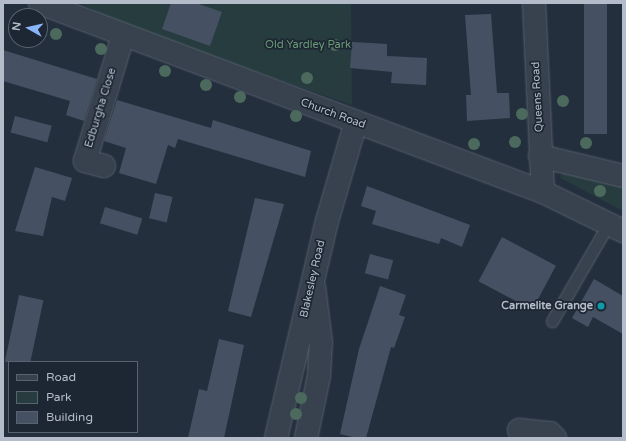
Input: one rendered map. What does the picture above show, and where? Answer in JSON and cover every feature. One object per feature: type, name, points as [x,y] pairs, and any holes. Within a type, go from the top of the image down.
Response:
[{"type":"street","name":"Church Road","points":[[40,3],[123,36],[543,192],[616,227]]},
{"type":"street","name":"Queens Road","points":[[534,3],[540,156],[543,192]]},
{"type":"street","name":"Edburgha Close","points":[[104,166],[85,162],[123,36]]},
{"type":"street","name":"Blakesley Road","points":[[276,438],[313,278],[356,122]]},
{"type":"street","points":[[540,156],[623,176]]},
{"type":"street","points":[[306,438],[319,376],[321,343],[313,278]]},
{"type":"street","points":[[520,430],[550,432],[555,438]]},
{"type":"lane","points":[[552,321],[616,227]]},
{"type":"green space","name":"Old Yardley Park","points":[[81,3],[351,3],[352,105],[116,23]]},
{"type":"green space","points":[[564,168],[623,187],[623,211],[560,178]]},
{"type":"building","points":[[171,3],[196,3],[222,12],[210,46],[162,29]]},
{"type":"building","points":[[584,3],[607,3],[607,134],[584,134]]},
{"type":"building","points":[[491,14],[497,93],[509,93],[510,118],[467,121],[466,95],[471,95],[465,15]]},
{"type":"building","points":[[352,42],[387,44],[387,56],[427,58],[426,85],[391,83],[392,72],[350,68]]},
{"type":"building","points":[[3,50],[97,79],[84,121],[66,115],[70,101],[3,81]]},
{"type":"building","points":[[117,100],[211,128],[213,120],[311,151],[305,177],[178,139],[175,148],[168,145],[156,184],[119,173],[126,148],[104,141]]},
{"type":"building","points":[[15,116],[52,126],[47,142],[11,132]]},
{"type":"building","points":[[35,167],[72,178],[65,201],[52,197],[43,236],[15,231]]},
{"type":"building","points":[[367,186],[470,225],[462,247],[441,238],[439,244],[372,224],[376,211],[361,206]]},
{"type":"building","points":[[155,193],[173,197],[167,222],[149,218]]},
{"type":"building","points":[[255,198],[284,204],[251,317],[228,311]]},
{"type":"building","points":[[105,207],[142,218],[137,235],[100,223]]},
{"type":"building","points":[[502,237],[556,266],[532,310],[479,281]]},
{"type":"building","points":[[370,254],[393,260],[388,280],[365,273]]},
{"type":"building","name":"Carmelite Grange","points":[[594,279],[623,296],[623,334],[593,317],[588,327],[572,318]]},
{"type":"building","points":[[380,286],[406,295],[399,315],[405,317],[394,348],[391,347],[366,438],[357,438],[340,434],[359,349]]},
{"type":"building","points":[[19,295],[43,300],[31,361],[8,362],[5,362]]},
{"type":"building","points":[[219,339],[244,345],[224,438],[188,438],[199,389],[207,391]]},
{"type":"place","name":"Carmelite Grange","points":[[601,306]]}]
